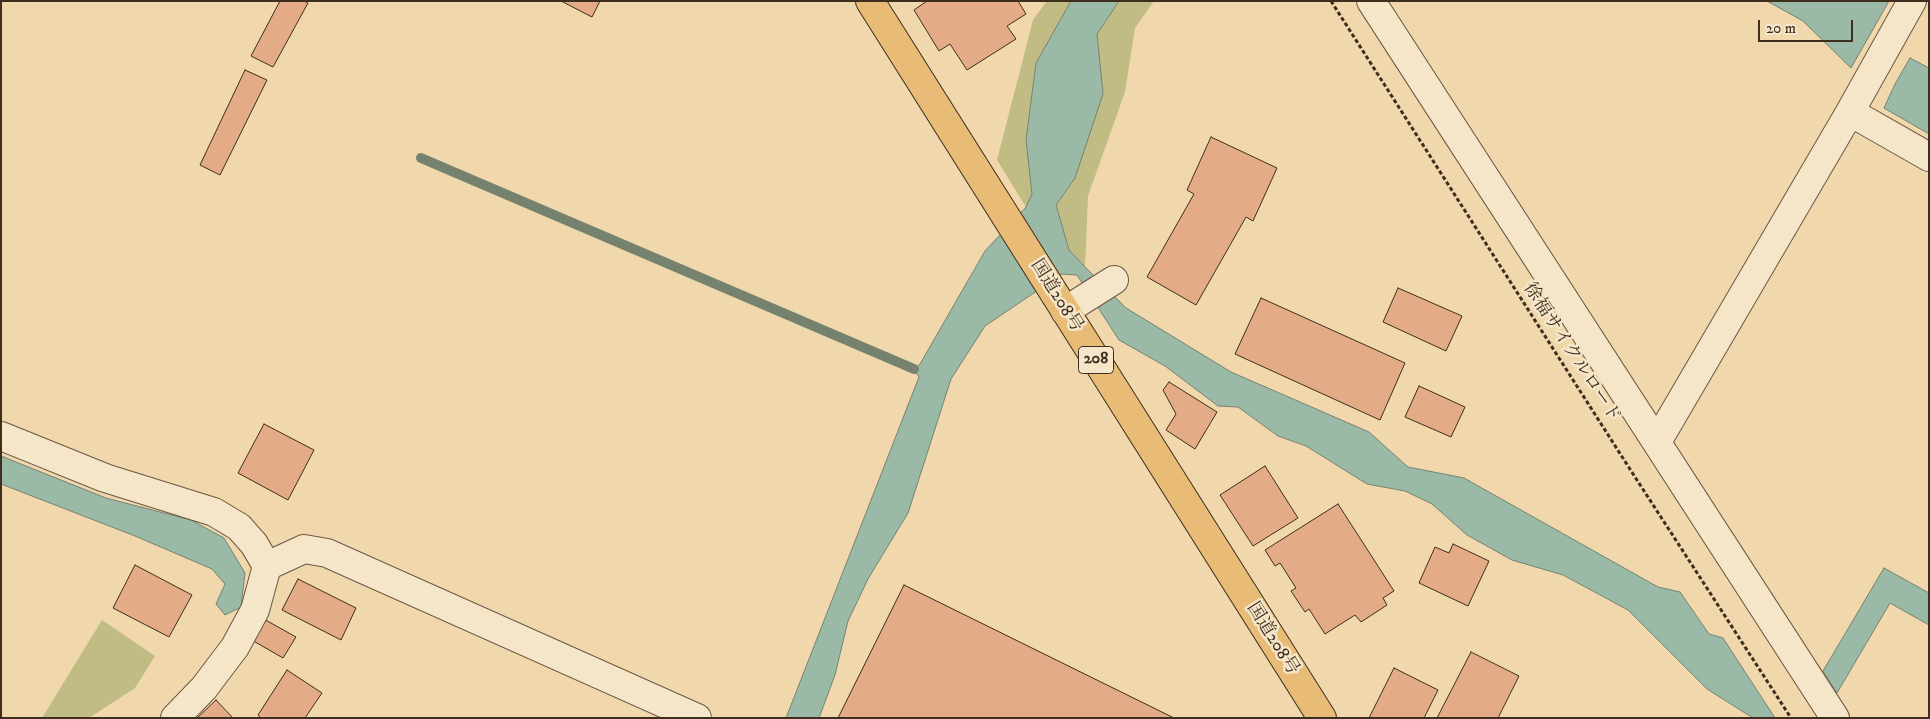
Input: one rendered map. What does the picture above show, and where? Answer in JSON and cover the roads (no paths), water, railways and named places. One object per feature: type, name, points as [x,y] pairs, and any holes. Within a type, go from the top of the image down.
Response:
[{"type":"highway","name":"国道208号","points":[[870,1],[1074,306],[1322,718]]},
{"type":"street","points":[[1371,1],[1835,718]]},
{"type":"street","points":[[1657,442],[1850,112],[1912,1]]},
{"type":"street","points":[[1850,112],[1929,157]]},
{"type":"street","points":[[1074,306],[1114,280]]},
{"type":"street","points":[[1,436],[105,478],[214,512],[239,526],[254,544],[267,566],[255,610],[235,647],[204,688],[175,718]]},
{"type":"street","points":[[267,566],[304,549],[328,553],[697,718]]},
{"type":"waterway","points":[[421,158],[914,369]]}]
